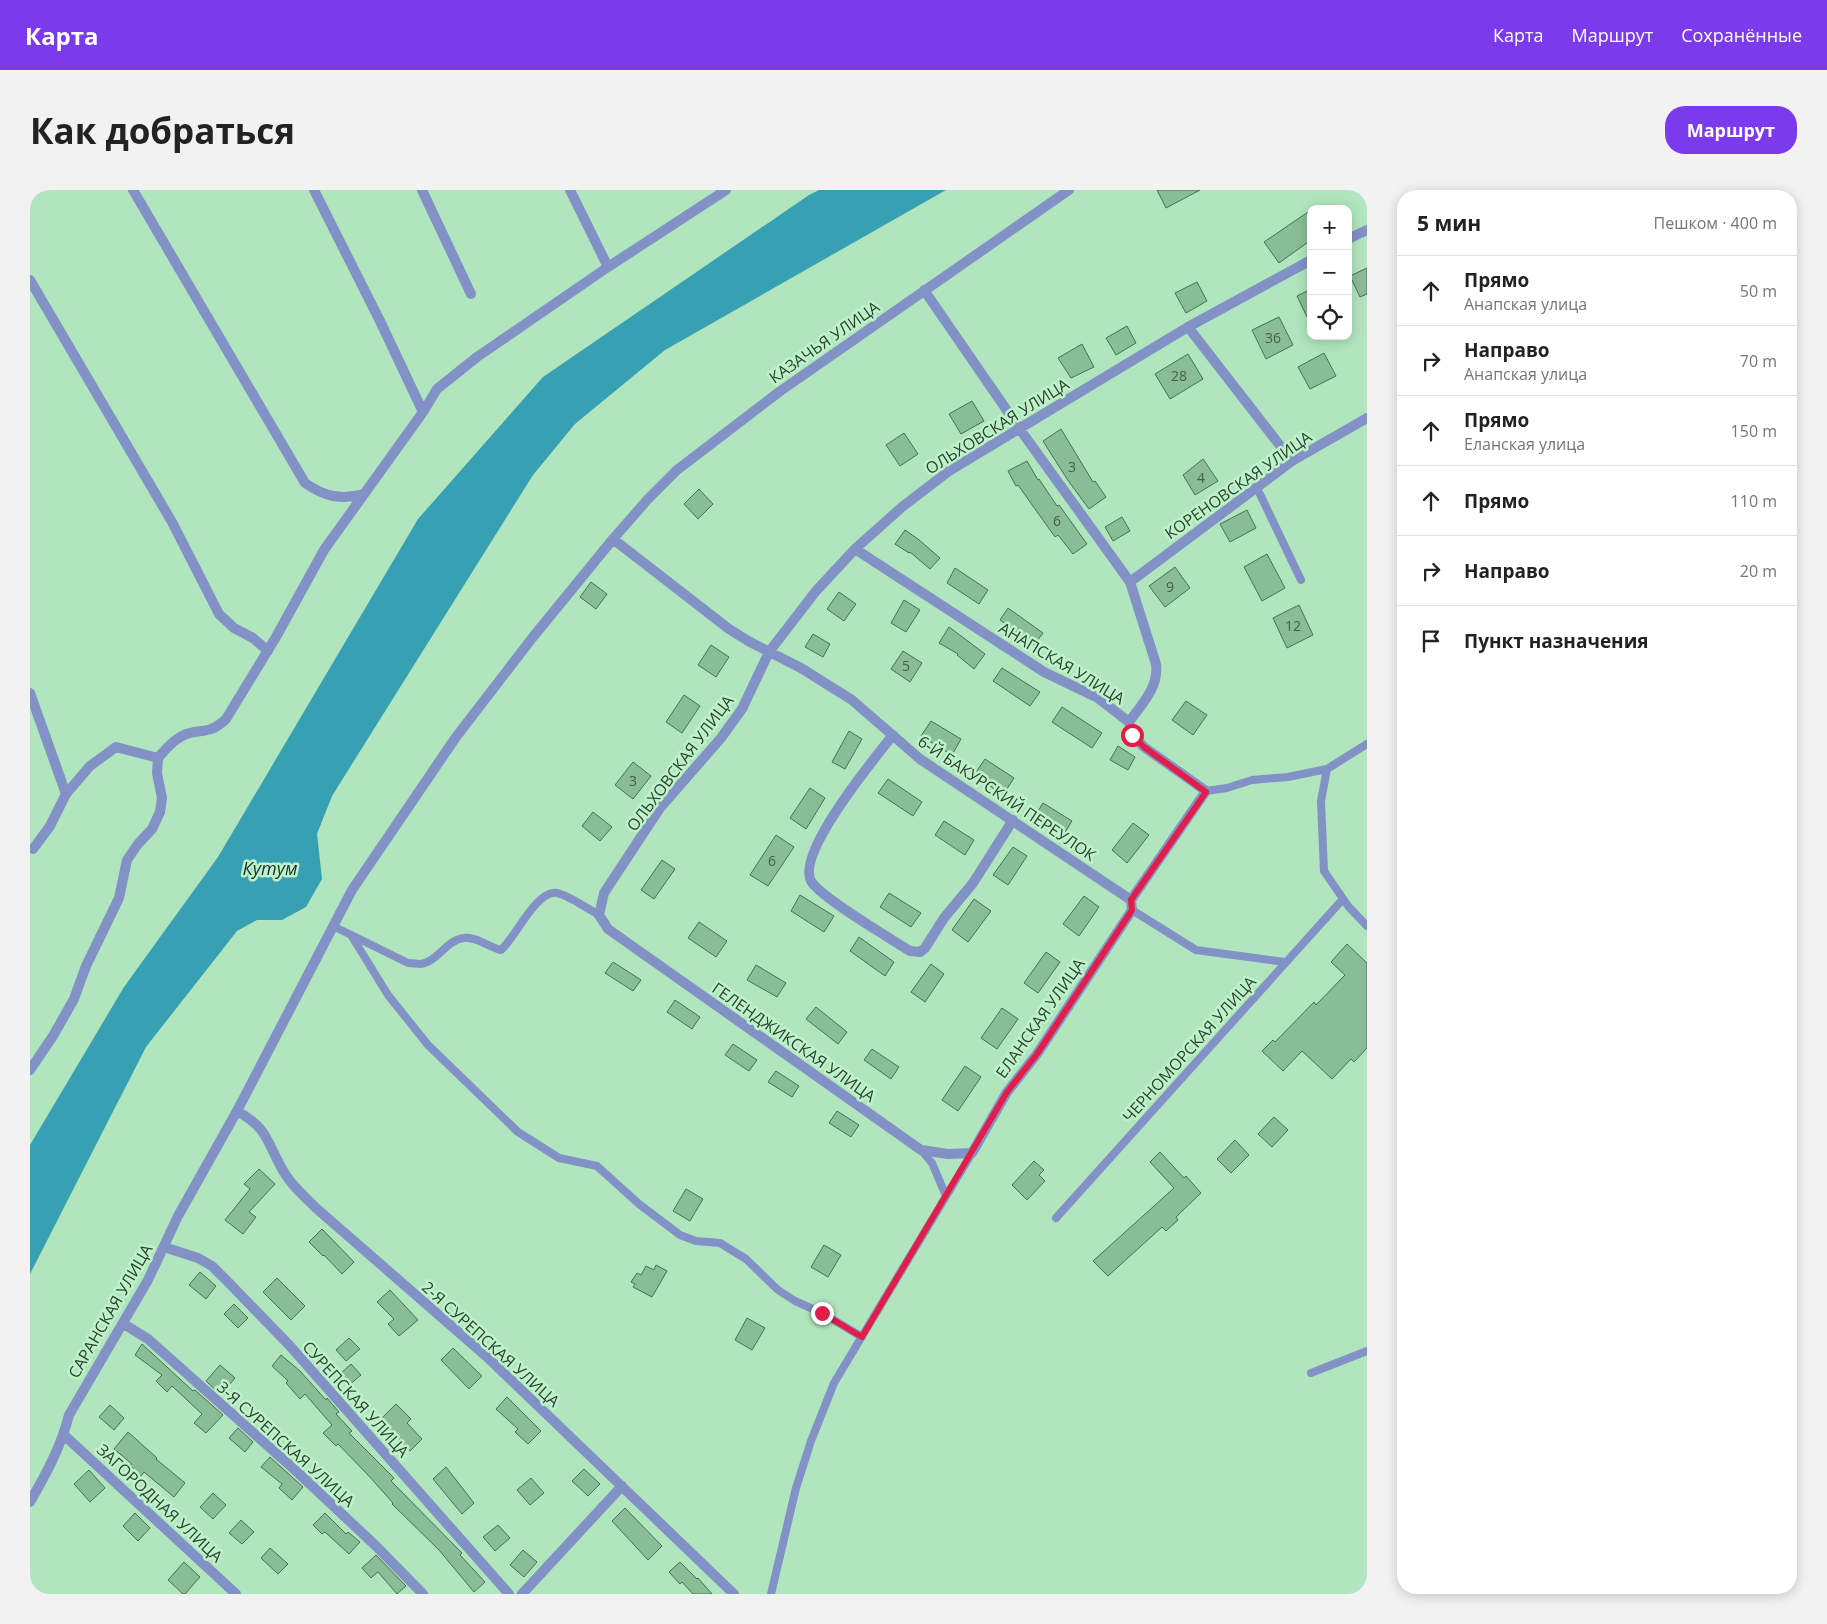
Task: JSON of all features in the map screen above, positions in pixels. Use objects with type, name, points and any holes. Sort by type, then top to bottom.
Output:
[{"type":"street","points":[[133,190],[305,484],[318,492],[335,496],[350,498],[364,494]]},
{"type":"street","points":[[314,190],[380,321],[423,412]]},
{"type":"street","points":[[422,190],[471,294]]},
{"type":"street","points":[[570,190],[608,267]]},
{"type":"street","name":"КАЗАЧЬЯ УЛИЦА","points":[[333,926],[352,890],[456,737],[533,637],[613,539],[648,499],[677,470],[778,392],[1069,190]]},
{"type":"street","points":[[30,1070],[74,999],[86,966],[119,898],[127,860],[152,829],[160,812],[162,798],[157,772],[158,758],[174,740],[184,735],[216,728],[226,718],[268,651],[324,550],[423,412],[437,389],[478,357],[608,267],[723,191]]},
{"type":"street","points":[[1352,237],[1367,230]]},
{"type":"street","name":"ОЛЬХОВСКАЯ УЛИЦА","points":[[599,915],[604,893],[660,808],[721,738],[742,708],[769,652],[816,591],[855,549],[902,507],[948,471],[1188,327],[1307,262]]},
{"type":"street","points":[[30,280],[172,522],[218,614],[234,628],[253,638],[268,651]]},
{"type":"street","points":[[924,290],[1019,428],[1130,582],[1156,664],[1157,675],[1153,687],[1130,722]]},
{"type":"street","points":[[1188,327],[1292,461]]},
{"type":"street","name":"КОРЕНОВСКАЯ УЛИЦА","points":[[1130,582],[1292,461],[1367,418]]},
{"type":"street","name":"6-Й БАКУРСКИЙ ПЕРЕУЛОК","points":[[613,539],[729,629],[801,668],[852,700],[920,758],[1013,820],[1131,905]]},
{"type":"street","name":"АНАПСКАЯ УЛИЦА","points":[[855,549],[1044,672],[1098,698],[1130,722],[1132,735],[1144,747],[1206,792]]},
{"type":"street","points":[[30,693],[66,794]]},
{"type":"street","points":[[892,735],[820,837],[811,858],[808,872],[811,881],[819,890],[840,905],[910,951],[920,952],[925,948],[944,918],[973,883],[1013,820]]},
{"type":"street","points":[[31,847],[50,826],[66,794],[90,766],[116,747],[158,758]]},
{"type":"street","points":[[1131,905],[1206,792]]},
{"type":"street","name":"ЕЛАНСКАЯ УЛИЦА","points":[[972,1153],[1007,1092],[1037,1054],[1131,905]]},
{"type":"street","name":"ГЕЛЕНДЖИКСКАЯ УЛИЦА","points":[[599,915],[608,929],[921,1150],[948,1154],[972,1153]]},
{"type":"street","name":"САРАНСКАЯ УЛИЦА","points":[[30,1502],[50,1468],[64,1435],[69,1415],[124,1324],[148,1280],[178,1216],[237,1111],[333,926]]},
{"type":"street","name":"2-Я СУРЕПСКАЯ УЛИЦА","points":[[237,1111],[252,1120],[264,1132],[281,1168],[316,1208],[487,1357],[734,1594]]},
{"type":"street","name":"СУРЕПСКАЯ УЛИЦА","points":[[164,1247],[198,1258],[212,1266],[231,1285],[290,1346],[503,1592]]},
{"type":"street","name":"3-Я СУРЕПСКАЯ УЛИЦА","points":[[124,1324],[148,1339],[295,1470],[376,1546],[422,1594]]},
{"type":"street","name":"ЗАГОРОДНАЯ УЛИЦА","points":[[64,1435],[236,1594]]},
{"type":"street","points":[[522,1594],[622,1486]]},
{"type":"lane","points":[[1257,488],[1301,580]]},
{"type":"lane","points":[[1206,792],[1228,788],[1252,780],[1288,777],[1328,769],[1367,744]]},
{"type":"lane","points":[[1328,769],[1321,801],[1324,871],[1348,906],[1367,926]]},
{"type":"lane","points":[[333,926],[408,962],[421,964],[432,959],[452,942],[463,938],[473,938],[490,947],[501,950],[509,942],[536,903],[548,894],[558,893],[599,915]]},
{"type":"lane","name":"ЧЕРНОМОРСКАЯ УЛИЦА","points":[[1056,1218],[1343,899]]},
{"type":"lane","points":[[1131,905],[1196,950],[1285,962]]},
{"type":"lane","points":[[351,935],[388,995],[428,1044],[518,1132],[559,1158],[597,1166],[639,1204],[680,1235],[696,1241],[720,1243],[746,1259],[778,1290],[862,1337]]},
{"type":"lane","points":[[921,1150],[932,1164],[946,1196]]},
{"type":"lane","points":[[771,1594],[796,1488],[811,1441],[834,1383],[972,1153]]},
{"type":"lane","points":[[1311,1373],[1367,1351]]},
{"type":"water","name":"Кутум","points":[[819,190],[946,190],[665,350],[575,424],[533,475],[332,796],[317,834],[322,879],[306,907],[282,920],[257,920],[237,931],[146,1047],[30,1274],[30,1145],[124,987],[218,857],[418,519],[543,377]]},
{"type":"building","points":[[1157,190],[1200,190],[1166,208]]},
{"type":"building","points":[[1307,213],[1307,243],[1279,263],[1264,242]]},
{"type":"building","points":[[1367,268],[1367,294],[1360,297],[1352,280],[1352,275]]},
{"type":"building","points":[[1197,282],[1207,301],[1186,313],[1175,293]]},
{"type":"building","points":[[1307,291],[1307,317],[1297,296]]},
{"type":"building","points":[[1279,317],[1293,345],[1266,359],[1252,330]]},
{"type":"building","points":[[1127,326],[1136,343],[1116,355],[1106,338]]},
{"type":"building","points":[[1082,344],[1094,367],[1071,378],[1058,358]]},
{"type":"building","points":[[1324,353],[1336,376],[1310,389],[1298,367]]},
{"type":"building","points":[[1188,354],[1203,379],[1170,399],[1155,374]]},
{"type":"building","points":[[972,401],[984,421],[961,434],[949,414]]},
{"type":"building","points":[[1061,429],[1093,482],[1095,481],[1106,497],[1089,509],[1043,441]]},
{"type":"building","points":[[904,433],[918,454],[900,466],[886,445]]},
{"type":"building","points":[[1203,459],[1218,481],[1195,495],[1183,475]]},
{"type":"building","points":[[1027,461],[1038,480],[1087,544],[1073,554],[1058,535],[1055,537],[1018,485],[1016,486],[1008,471]]},
{"type":"building","points":[[699,489],[713,504],[698,519],[684,504]]},
{"type":"building","points":[[1247,510],[1256,528],[1230,542],[1220,524]]},
{"type":"building","points":[[1122,517],[1130,531],[1113,541],[1105,527]]},
{"type":"building","points":[[905,530],[940,558],[930,569],[910,552],[895,544]]},
{"type":"building","points":[[1267,554],[1285,588],[1262,601],[1244,567]]},
{"type":"building","points":[[1175,567],[1190,588],[1165,607],[1149,586]]},
{"type":"building","points":[[955,568],[988,590],[979,604],[947,583]]},
{"type":"building","points":[[591,582],[607,594],[596,609],[580,597]]},
{"type":"building","points":[[839,592],[856,604],[844,621],[827,609]]},
{"type":"building","points":[[904,600],[920,610],[906,632],[891,623]]},
{"type":"building","points":[[1299,605],[1313,635],[1287,648],[1273,618]]},
{"type":"building","points":[[1008,608],[1043,633],[1034,645],[1000,620]]},
{"type":"building","points":[[949,627],[985,654],[974,669],[958,654],[939,643]]},
{"type":"building","points":[[813,634],[830,644],[823,657],[805,647]]},
{"type":"building","points":[[711,645],[729,657],[716,677],[698,665]]},
{"type":"building","points":[[903,651],[922,663],[910,682],[891,669]]},
{"type":"building","points":[[1002,668],[1040,692],[1030,706],[993,681]]},
{"type":"building","points":[[684,695],[700,706],[682,733],[666,722]]},
{"type":"building","points":[[1186,701],[1207,715],[1193,735],[1172,720]]},
{"type":"building","points":[[1062,707],[1102,733],[1092,748],[1052,722]]},
{"type":"building","points":[[931,721],[961,739],[952,755],[921,736]]},
{"type":"building","points":[[849,731],[862,739],[845,769],[832,762]]},
{"type":"building","points":[[1118,746],[1135,757],[1128,770],[1110,760]]},
{"type":"building","points":[[985,759],[1014,778],[1003,795],[974,775]]},
{"type":"building","points":[[633,762],[651,776],[633,799],[615,785]]},
{"type":"building","points":[[888,779],[922,802],[913,816],[878,793]]},
{"type":"building","points":[[810,788],[825,798],[806,829],[790,818]]},
{"type":"building","points":[[1043,803],[1072,821],[1064,834],[1035,816]]},
{"type":"building","points":[[593,812],[612,827],[600,841],[582,826]]},
{"type":"building","points":[[944,821],[974,840],[965,855],[935,835]]},
{"type":"building","points":[[1133,823],[1149,835],[1127,863],[1112,850]]},
{"type":"building","points":[[776,835],[794,847],[768,886],[750,875]]},
{"type":"building","points":[[1013,847],[1027,856],[1008,885],[993,875]]},
{"type":"building","points":[[662,860],[675,869],[654,899],[641,890]]},
{"type":"building","points":[[889,893],[921,913],[911,927],[880,907]]},
{"type":"building","points":[[800,895],[834,916],[824,932],[791,911]]},
{"type":"building","points":[[1084,896],[1099,907],[1079,936],[1063,924]]},
{"type":"building","points":[[974,899],[991,911],[968,942],[952,930]]},
{"type":"building","points":[[699,922],[727,941],[716,957],[688,938]]},
{"type":"building","points":[[859,937],[894,962],[885,976],[850,951]]},
{"type":"building","points":[[1347,944],[1367,963],[1367,1048],[1354,1062],[1351,1059],[1332,1079],[1302,1051],[1283,1071],[1262,1051],[1273,1040],[1275,1042],[1314,1002],[1316,1005],[1345,975],[1331,962]]},
{"type":"building","points":[[1046,952],[1060,962],[1038,993],[1024,983]]},
{"type":"building","points":[[613,962],[641,980],[633,991],[605,973]]},
{"type":"building","points":[[931,964],[944,974],[925,1002],[911,992]]},
{"type":"building","points":[[756,965],[786,983],[777,997],[747,980]]},
{"type":"building","points":[[675,1000],[700,1017],[692,1029],[667,1012]]},
{"type":"building","points":[[816,1007],[847,1032],[838,1044],[806,1019]]},
{"type":"building","points":[[1002,1008],[1018,1019],[997,1049],[981,1038]]},
{"type":"building","points":[[733,1044],[757,1060],[749,1071],[725,1055]]},
{"type":"building","points":[[872,1049],[899,1067],[891,1079],[864,1060]]},
{"type":"building","points":[[965,1066],[981,1077],[958,1111],[942,1100]]},
{"type":"building","points":[[776,1071],[799,1086],[792,1097],[768,1082]]},
{"type":"building","points":[[837,1111],[859,1125],[851,1137],[829,1123]]},
{"type":"building","points":[[1274,1117],[1288,1130],[1272,1147],[1258,1134]]},
{"type":"building","points":[[1235,1140],[1249,1155],[1231,1173],[1217,1159]]},
{"type":"building","points":[[1160,1152],[1201,1193],[1176,1217],[1178,1220],[1166,1231],[1162,1227],[1108,1276],[1093,1261],[1174,1188],[1150,1162]]},
{"type":"building","points":[[1034,1161],[1044,1170],[1039,1175],[1045,1181],[1027,1200],[1012,1185]]},
{"type":"building","points":[[259,1169],[275,1184],[249,1212],[256,1217],[243,1234],[225,1220],[250,1189],[244,1184]]},
{"type":"building","points":[[686,1189],[703,1199],[690,1221],[673,1211]]},
{"type":"building","points":[[322,1229],[354,1262],[342,1274],[309,1242]]},
{"type":"building","points":[[824,1245],[841,1255],[828,1277],[811,1267]]},
{"type":"building","points":[[656,1265],[667,1271],[652,1297],[633,1287],[635,1284],[631,1282],[637,1273],[641,1275],[646,1266],[654,1270]]},
{"type":"building","points":[[200,1272],[216,1286],[206,1299],[189,1285]]},
{"type":"building","points":[[277,1278],[305,1306],[291,1320],[263,1292]]},
{"type":"building","points":[[390,1290],[418,1320],[399,1336],[388,1324],[394,1319],[377,1302]]},
{"type":"building","points":[[234,1304],[248,1318],[238,1328],[224,1314]]},
{"type":"building","points":[[747,1318],[765,1328],[752,1350],[735,1340]]},
{"type":"building","points":[[349,1338],[360,1349],[346,1361],[336,1350]]},
{"type":"building","points":[[142,1344],[193,1391],[195,1390],[223,1415],[206,1433],[194,1423],[202,1414],[172,1386],[167,1392],[156,1381],[162,1375],[135,1355]]},
{"type":"building","points":[[453,1348],[482,1376],[469,1389],[441,1360]]},
{"type":"building","points":[[281,1355],[300,1371],[326,1400],[327,1398],[339,1412],[336,1414],[352,1431],[349,1433],[394,1478],[391,1481],[462,1553],[460,1555],[485,1582],[474,1592],[439,1550],[392,1504],[368,1475],[338,1444],[336,1446],[323,1433],[332,1425],[305,1394],[300,1399],[286,1383],[288,1381],[272,1366]]},
{"type":"building","points":[[351,1364],[361,1375],[348,1386],[339,1375]]},
{"type":"building","points":[[220,1365],[235,1378],[221,1395],[206,1381]]},
{"type":"building","points":[[507,1397],[541,1431],[528,1444],[515,1432],[518,1429],[496,1409]]},
{"type":"building","points":[[396,1404],[411,1419],[407,1423],[422,1439],[410,1451],[381,1419]]},
{"type":"building","points":[[110,1405],[124,1418],[114,1430],[99,1417]]},
{"type":"building","points":[[238,1428],[253,1442],[245,1452],[229,1438]]},
{"type":"building","points":[[128,1432],[185,1483],[174,1497],[144,1472],[141,1476],[130,1465],[132,1464],[114,1449]]},
{"type":"building","points":[[270,1457],[303,1487],[292,1500],[279,1488],[282,1484],[261,1467]]},
{"type":"building","points":[[446,1467],[474,1503],[462,1514],[433,1479]]},
{"type":"building","points":[[584,1469],[600,1484],[588,1496],[572,1481]]},
{"type":"building","points":[[89,1470],[105,1488],[90,1502],[74,1484]]},
{"type":"building","points":[[531,1478],[544,1493],[530,1505],[517,1490]]},
{"type":"building","points":[[213,1493],[226,1505],[213,1519],[200,1507]]},
{"type":"building","points":[[625,1508],[662,1546],[648,1560],[612,1521]]},
{"type":"building","points":[[135,1513],[150,1528],[138,1541],[123,1526]]},
{"type":"building","points":[[325,1513],[346,1534],[348,1532],[360,1542],[349,1554],[325,1532],[322,1534],[313,1525]]},
{"type":"building","points":[[241,1520],[254,1532],[242,1544],[229,1533]]},
{"type":"building","points":[[498,1525],[510,1538],[495,1551],[483,1537]]},
{"type":"building","points":[[270,1548],[288,1564],[278,1574],[261,1558]]},
{"type":"building","points":[[523,1550],[537,1562],[524,1577],[510,1565]]},
{"type":"building","points":[[376,1555],[406,1586],[397,1594],[378,1572],[371,1578],[362,1568]]},
{"type":"building","points":[[184,1562],[200,1577],[183,1594],[168,1580]]},
{"type":"building","points":[[680,1562],[712,1594],[693,1594],[682,1582],[680,1584],[669,1572]]},
{"type":"route","points":[[822,1313],[862,1337],[1007,1092],[1037,1054],[1132,910],[1131,900],[1206,792],[1144,747],[1132,735]]}]
